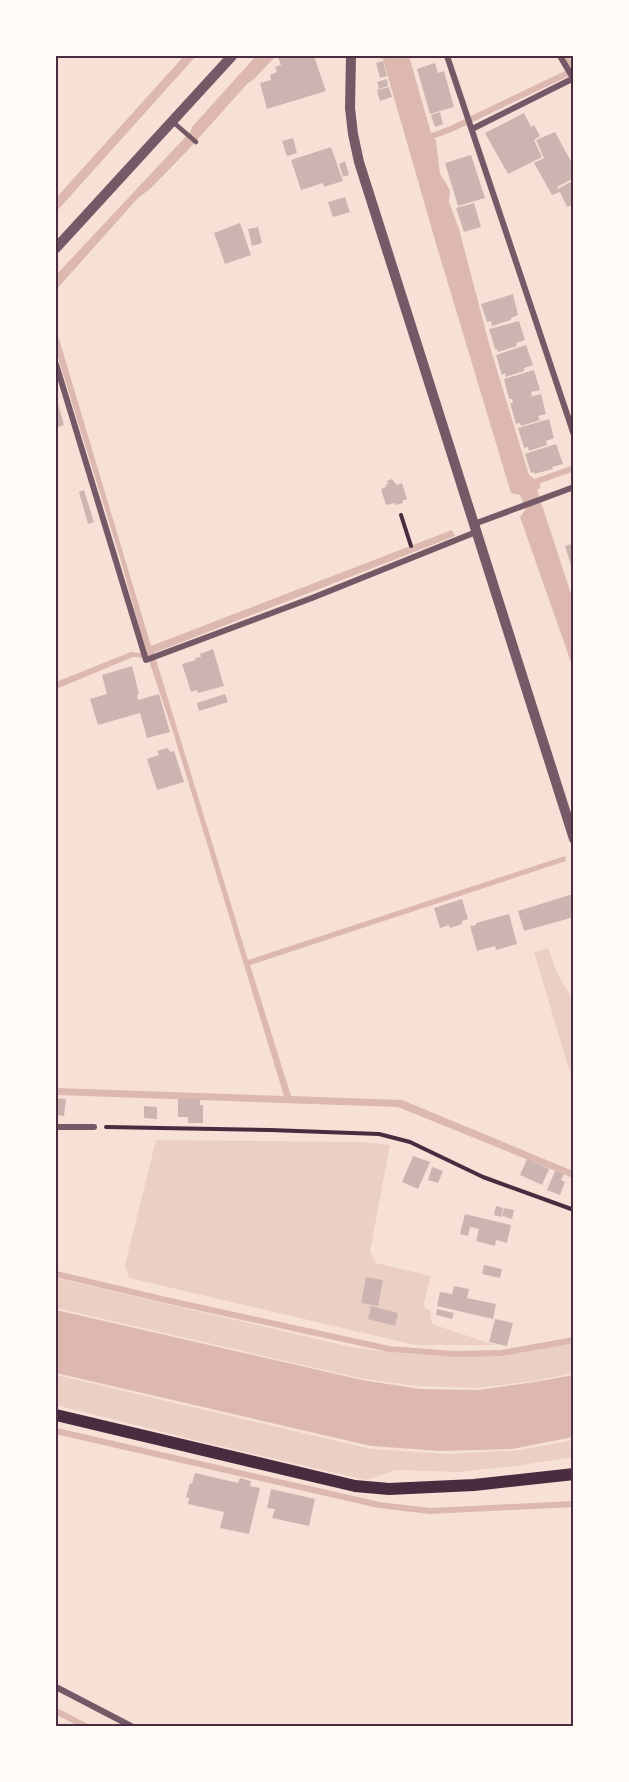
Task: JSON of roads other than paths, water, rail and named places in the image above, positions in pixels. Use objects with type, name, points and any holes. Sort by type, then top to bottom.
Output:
[{"type":"main road","points":[[56,1415],[355,1486],[389,1489],[474,1485],[573,1474]]},
{"type":"street","points":[[56,248],[232,56]]},
{"type":"street","points":[[351,56],[350,108],[359,162],[573,839]]},
{"type":"street","points":[[447,56],[573,435]]},
{"type":"street","points":[[471,128],[573,77],[560,56]]},
{"type":"street","points":[[56,364],[142,648],[150,657],[312,598],[534,500],[573,487]]},
{"type":"street","points":[[56,1127],[94,1127]]},
{"type":"street","points":[[56,1687],[131,1726]]},
{"type":"lane","points":[[172,122],[196,142]]},
{"type":"waterway","points":[[565,56],[574,72]]},
{"type":"waterway","points":[[427,138],[451,129],[574,70]]},
{"type":"waterway","points":[[532,483],[574,468]]},
{"type":"waterway","points":[[56,1274],[389,1349],[454,1354],[502,1353],[574,1340]]},
{"type":"waterway","points":[[56,1431],[379,1505],[430,1511],[574,1504]]},
{"type":"waterway","points":[[56,1711],[85,1726]]}]
